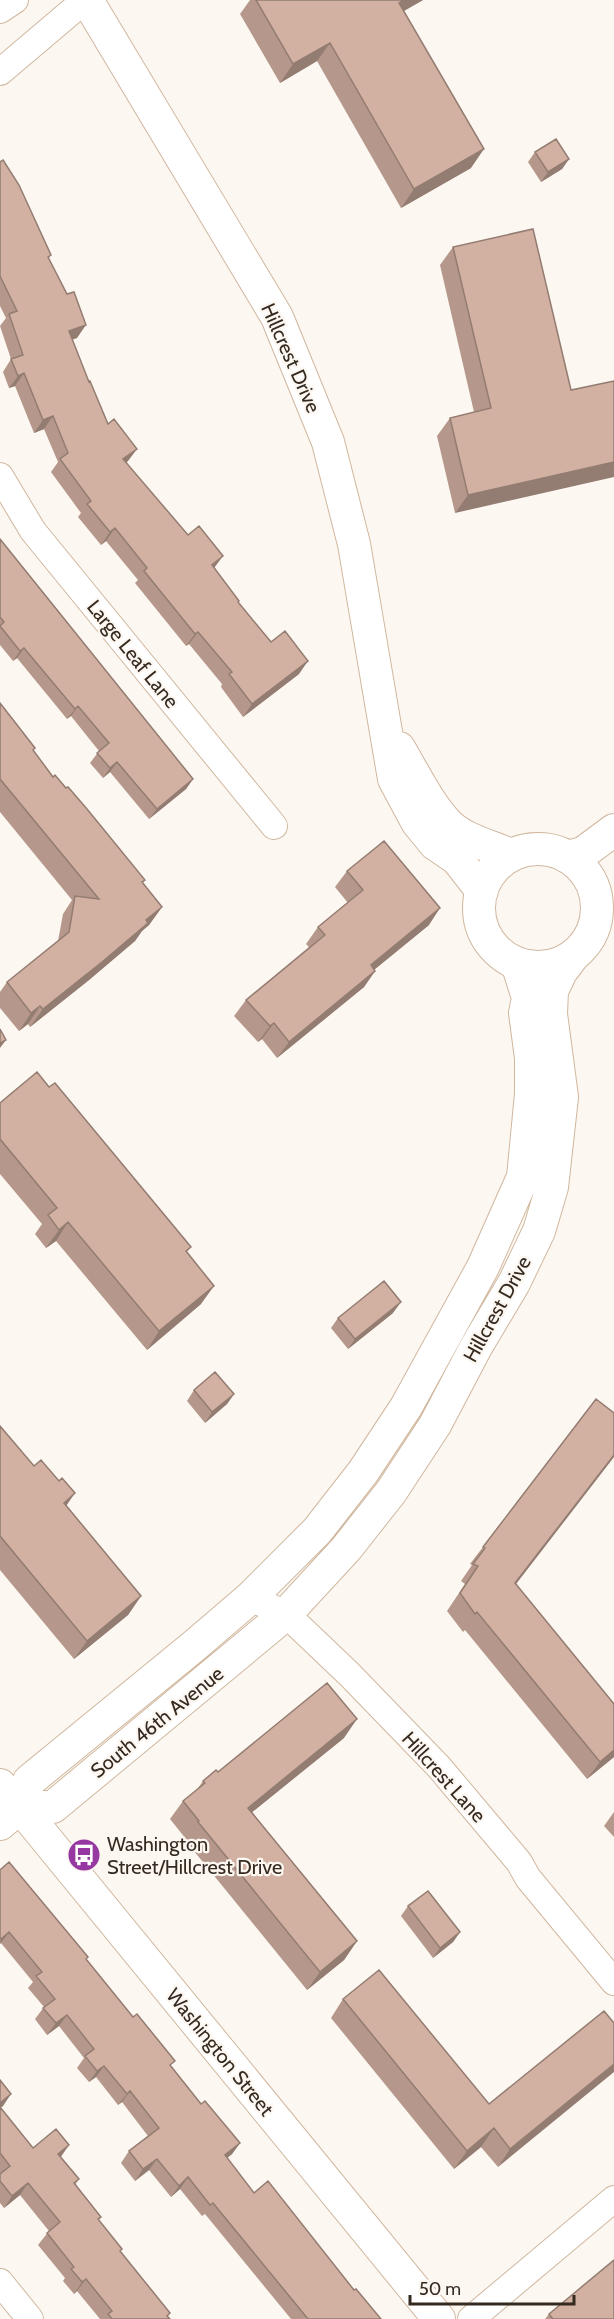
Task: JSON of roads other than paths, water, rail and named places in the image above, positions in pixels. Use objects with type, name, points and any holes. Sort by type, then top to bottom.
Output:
[{"type":"street","points":[[0,10],[15,0]]},
{"type":"street","points":[[0,72],[86,0]]},
{"type":"street","name":"Hillcrest Drive","points":[[86,0],[277,317],[328,442],[354,544],[394,779],[417,822],[435,844],[457,859],[482,891]]},
{"type":"street","name":"Large Leaf Lane","points":[[0,476],[33,531],[274,826]]},
{"type":"street","name":"Hillcrest Drive","points":[[383,722],[430,800],[449,825],[475,840],[512,855]]},
{"type":"street","points":[[573,956],[556,965],[536,967],[517,963],[500,953],[487,938],[480,920],[482,891],[496,866],[512,855],[530,850],[549,850],[567,857],[583,853],[614,830]]},
{"type":"street","name":"Hillcrest Drive","points":[[286,1614],[346,1549],[391,1492],[435,1425],[476,1347],[514,1283],[539,1231],[552,1187],[562,1097],[551,1014],[552,991],[561,972],[587,942],[605,892],[592,885],[582,869],[567,857]]},
{"type":"street","name":"Hillcrest Drive","points":[[250,1598],[317,1531],[363,1472],[406,1407],[483,1267],[507,1218],[524,1177],[531,1094],[531,1058],[525,1013],[528,998],[517,963]]},
{"type":"street","name":"Hillcrest Lane","points":[[250,1598],[286,1614],[350,1675],[439,1767],[519,1862],[528,1878],[614,1982]]},
{"type":"street","name":"South 46th Avenue","points":[[7,1805],[29,1781],[250,1598]]},
{"type":"street","name":"South 46th Avenue","points":[[7,1805],[53,1807],[286,1614]]},
{"type":"street","name":"Washington Street","points":[[7,1805],[440,2319]]},
{"type":"street","points":[[471,2319],[614,2199]]},
{"type":"street","points":[[0,2282],[30,2319]]},
{"type":"place","name":"Washington Street/Hillcrest Drive","points":[[84,1855]]}]
